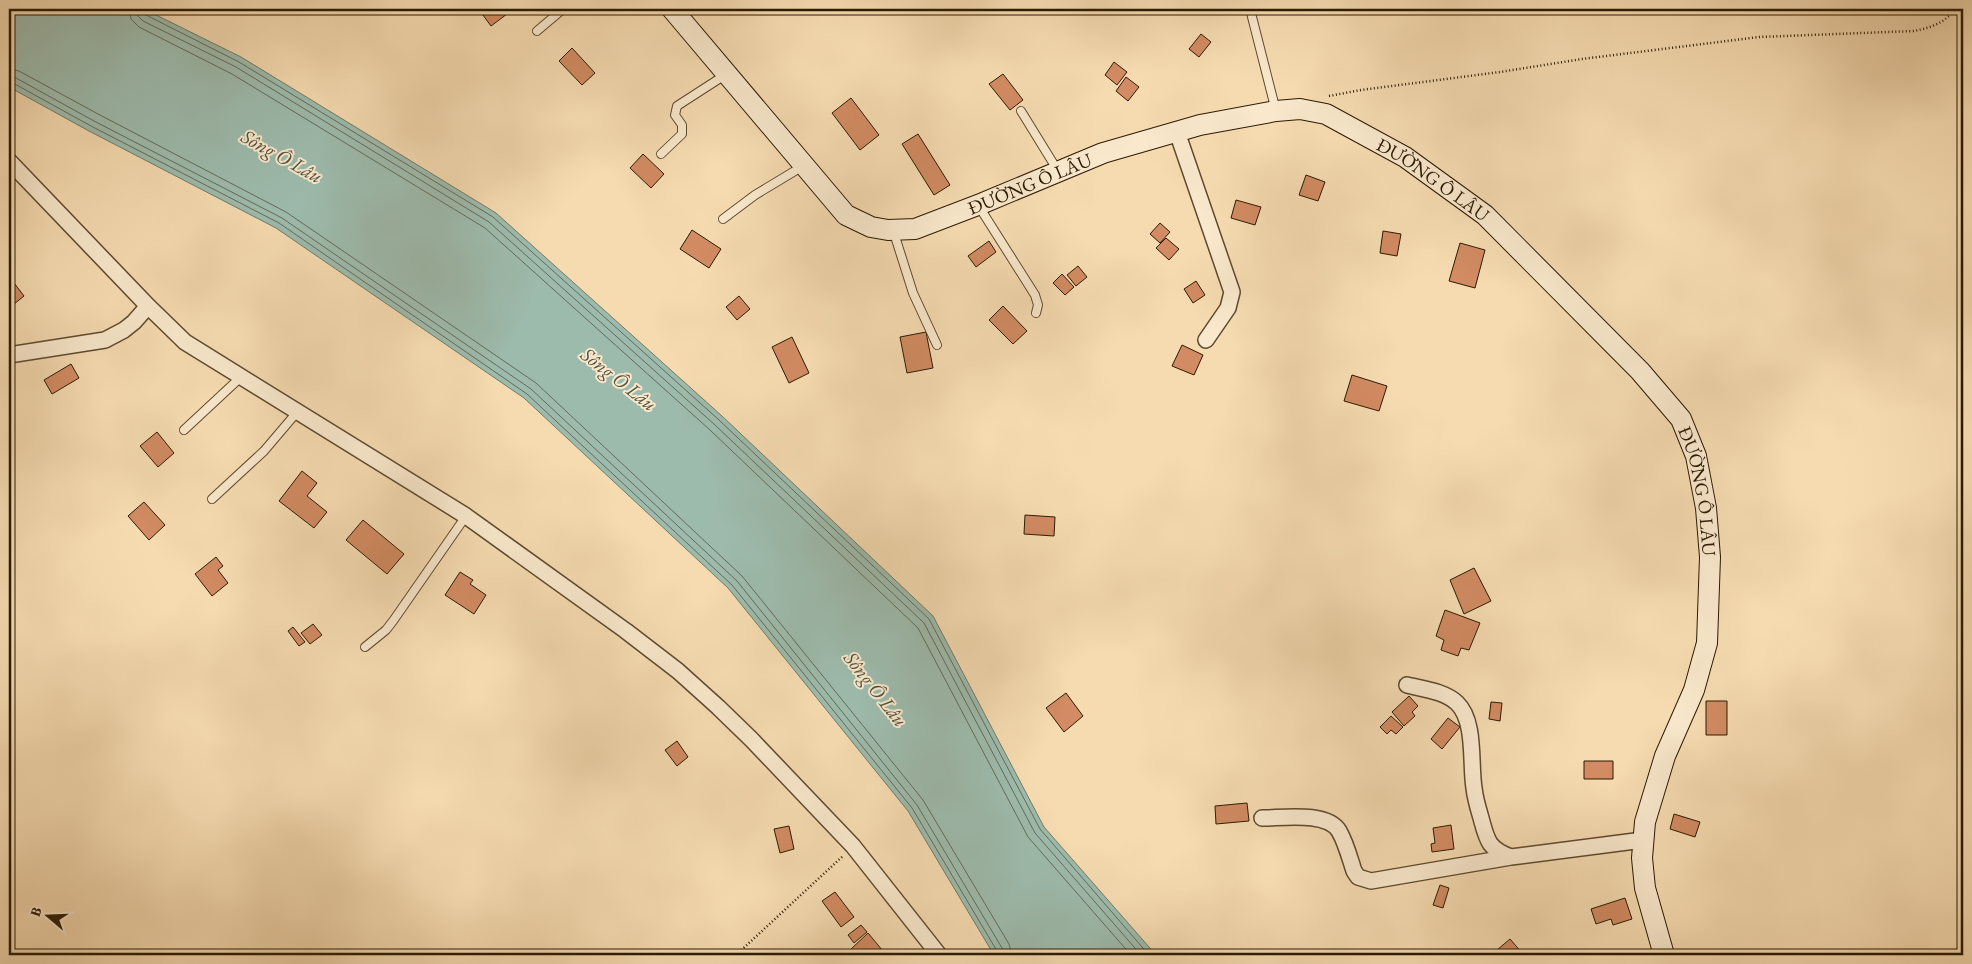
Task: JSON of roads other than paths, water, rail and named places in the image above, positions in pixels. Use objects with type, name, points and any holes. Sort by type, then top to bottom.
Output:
[{"type":"main road","name":"ĐƯỜNG Ô LÂU","points":[[672,9],[846,215],[871,227],[893,230],[915,229],[1103,153],[1200,125],[1276,111],[1305,110],[1326,114],[1405,157],[1484,215],[1640,371],[1681,419],[1696,456],[1706,508],[1710,557],[1707,643],[1694,690],[1665,756],[1645,822],[1643,840],[1642,858],[1645,888],[1664,955]]},
{"type":"street","points":[[1177,132],[1232,292],[1228,308],[1206,340]]},
{"type":"street","points":[[9,160],[148,306],[186,342],[466,516],[626,631],[678,671],[751,739],[853,846],[939,955]]},
{"type":"street","points":[[9,355],[105,340],[124,330],[148,306]]},
{"type":"street","points":[[1407,685],[1435,692],[1449,698],[1462,710],[1469,729],[1475,796],[1487,839],[1495,850],[1511,858]]},
{"type":"street","points":[[1262,818],[1318,818],[1331,822],[1340,832],[1358,877],[1371,881],[1511,858],[1643,840]]},
{"type":"lane","points":[[537,30],[563,9]]},
{"type":"lane","points":[[1250,9],[1276,111]]},
{"type":"lane","points":[[662,154],[682,134],[682,125],[675,115],[676,106],[726,74]]},
{"type":"lane","points":[[1021,111],[1058,172]]},
{"type":"lane","points":[[723,219],[755,195],[803,166]]},
{"type":"lane","points":[[978,205],[1035,295],[1038,305],[1036,313]]},
{"type":"lane","points":[[893,230],[913,293],[937,345]]},
{"type":"lane","points":[[184,430],[242,376]]},
{"type":"lane","points":[[212,499],[264,451],[298,412]]},
{"type":"lane","points":[[365,647],[386,630],[393,621],[466,516]]},
{"type":"water","name":"Sông Ô Lâu","points":[[9,9],[144,9],[241,57],[496,213],[722,416],[933,616],[1044,827],[1156,955],[994,955],[908,811],[728,588],[524,398],[276,228],[89,131],[9,87]]}]
